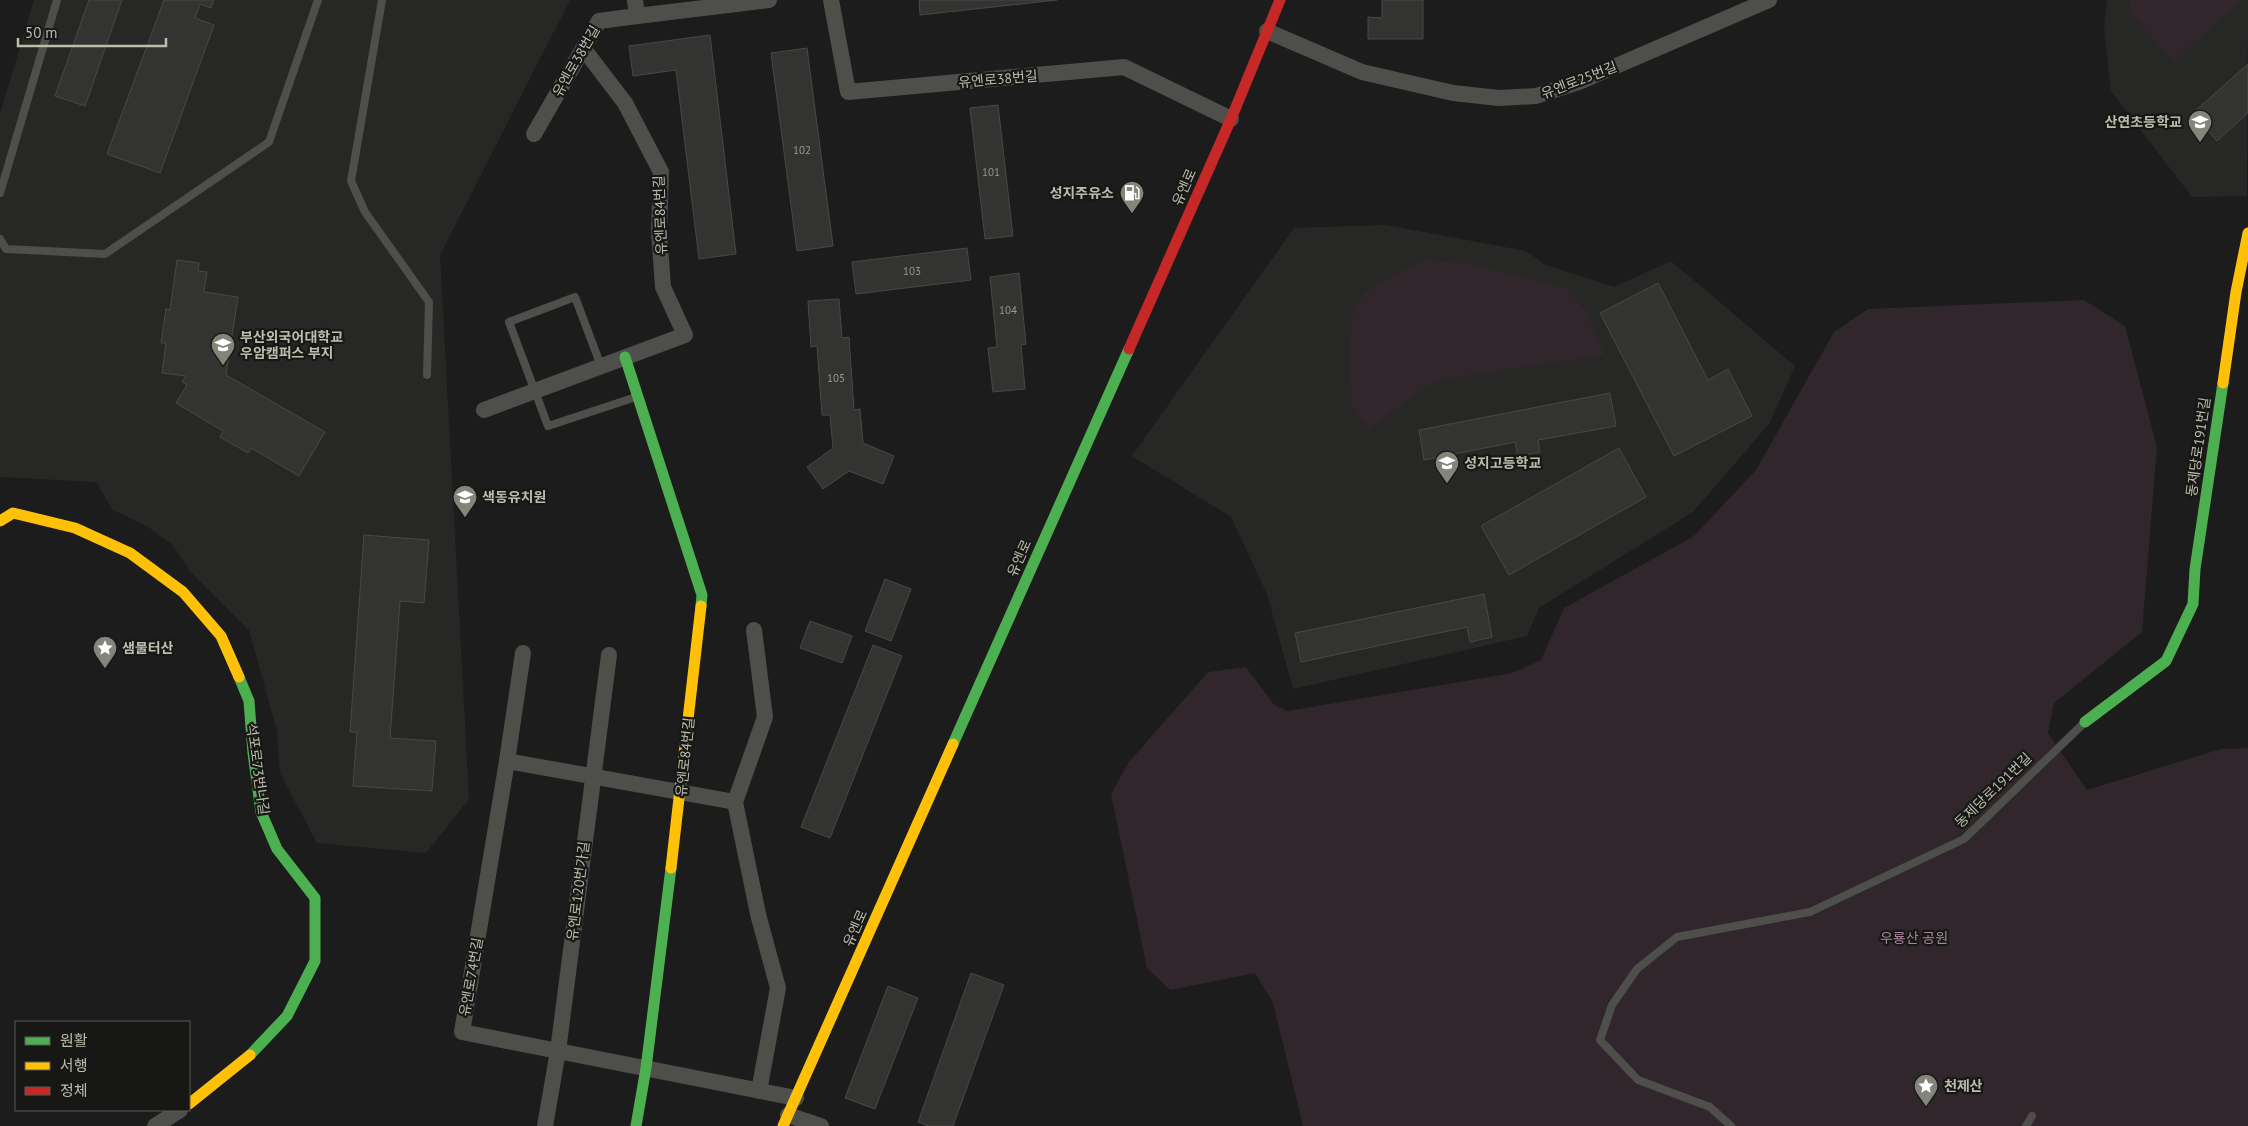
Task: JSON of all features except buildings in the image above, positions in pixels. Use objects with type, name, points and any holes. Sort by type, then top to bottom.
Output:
[{"type":"street","name":"유엔로38번길","points":[[534,134],[599,21],[636,8],[769,0]]},
{"type":"street","name":"유엔로38번길","points":[[831,0],[848,92],[1124,67],[1231,118]]},
{"type":"street","name":"유엔로","points":[[786,1120],[1231,118],[1280,0]]},
{"type":"street","name":"유엔로25번길","points":[[1267,31],[1362,72],[1453,93],[1499,98],[1536,96],[1579,82],[1769,0]]},
{"type":"street","name":"유엔로84번길","points":[[484,410],[684,335],[663,287],[659,231],[661,172],[625,103],[583,48]]},
{"type":"street","name":"동제당로191번길","points":[[2084,722],[2166,662],[2193,604],[2195,569],[2236,292],[2248,234]]},
{"type":"street","name":"유엔로84번길","points":[[625,357],[702,595],[682,793],[646,1068],[636,1126]]},
{"type":"street","name":"석포로73번나길","points":[[0,521],[12,513],[75,528],[130,553],[183,592],[221,636],[249,701],[253,753],[261,812],[277,849],[315,898],[315,962],[287,1016],[243,1062],[190,1103]]},
{"type":"street","points":[[754,630],[765,717],[735,802],[758,914],[778,988],[760,1090]]},
{"type":"street","name":"유엔로74번길","points":[[523,652],[462,1032],[796,1098]]},
{"type":"street","name":"유엔로120번가길","points":[[545,1126],[558,1051],[609,655]]},
{"type":"street","points":[[507,761],[735,802]]},
{"type":"street","points":[[156,1126],[178,1111]]},
{"type":"street","points":[[786,1120],[821,1126]]},
{"type":"lane","points":[[0,193],[57,0]]},
{"type":"lane","points":[[0,239],[6,249],[105,254],[269,142],[318,0]]},
{"type":"lane","points":[[382,0],[351,181],[365,212],[429,302],[428,375]]},
{"type":"lane","points":[[601,366],[575,297],[510,322],[548,426],[637,396]]},
{"type":"lane","name":"동제당로191번길","points":[[1731,1126],[1710,1107],[1638,1080],[1600,1040],[1612,1005],[1638,969],[1677,937],[1810,912],[1964,839],[2084,722]]},
{"type":"lane","points":[[2026,1126],[2032,1116]]},
{"type":"shaded area","name":"부산외국어대학교 우암캠퍼스 부지","points":[[34,0],[570,0],[440,255],[469,799],[426,853],[317,843],[280,773],[277,731],[249,630],[189,570],[173,545],[148,527],[113,510],[96,482],[0,477],[0,114]]},
{"type":"shaded area","name":"산연초등학교","points":[[2107,0],[2248,0],[2247,196],[2192,197],[2111,91],[2104,27]]},
{"type":"shaded area","name":"성지고등학교","points":[[1386,225],[1526,251],[1546,265],[1614,287],[1671,261],[1795,366],[1769,424],[1693,512],[1539,608],[1527,636],[1293,689],[1267,594],[1231,517],[1132,456],[1294,228]]},
{"type":"green space","points":[[2130,0],[2241,0],[2174,61],[2129,11]]},
{"type":"green space","points":[[1422,260],[1472,264],[1565,288],[1585,310],[1606,355],[1436,380],[1368,429],[1352,404],[1349,354],[1352,317],[1364,293]]},
{"type":"green space","name":"우룡산 공원","points":[[2084,300],[2125,326],[2157,447],[2142,632],[2054,703],[2048,733],[2087,790],[2221,749],[2248,748],[2248,1126],[1303,1126],[1273,1003],[1255,973],[1170,990],[1147,968],[1111,794],[1129,762],[1208,672],[1246,667],[1274,705],[1288,711],[1512,673],[1541,660],[1564,608],[1694,536],[1756,470],[1834,332],[1868,309]]},
{"type":"traffic: fast","points":[[953,744],[1129,349]]},
{"type":"traffic: fast","points":[[625,357],[702,595],[701,606]]},
{"type":"traffic: fast","points":[[2085,722],[2166,661],[2193,604],[2195,569],[2223,383]]},
{"type":"traffic: fast","points":[[239,677],[249,701],[253,753],[261,812],[277,849],[315,898],[315,961],[287,1016],[250,1055]]},
{"type":"traffic: fast","points":[[636,1126],[646,1068],[671,868]]},
{"type":"traffic: slow","points":[[2223,383],[2236,292],[2248,233]]},
{"type":"traffic: slow","points":[[0,521],[13,513],[75,528],[130,553],[183,592],[221,636],[239,677]]},
{"type":"traffic: slow","points":[[671,868],[701,606]]},
{"type":"traffic: slow","points":[[783,1126],[953,744]]},
{"type":"traffic: slow","points":[[190,1103],[250,1055]]},
{"type":"traffic: jam","points":[[1129,349],[1231,119],[1280,0]]},
{"type":"place","name":"산연초등학교","points":[[2200,143]]},
{"type":"place","name":"성지주유소","points":[[1132,214]]},
{"type":"place","name":"부산외국어대학교 우암캠퍼스 부지","points":[[223,366]]},
{"type":"place","name":"성지고등학교","points":[[1447,484]]},
{"type":"place","name":"색동유치원","points":[[465,518]]},
{"type":"place","name":"샘물터산","points":[[105,669]]},
{"type":"place","name":"천제산","points":[[1926,1107]]}]
